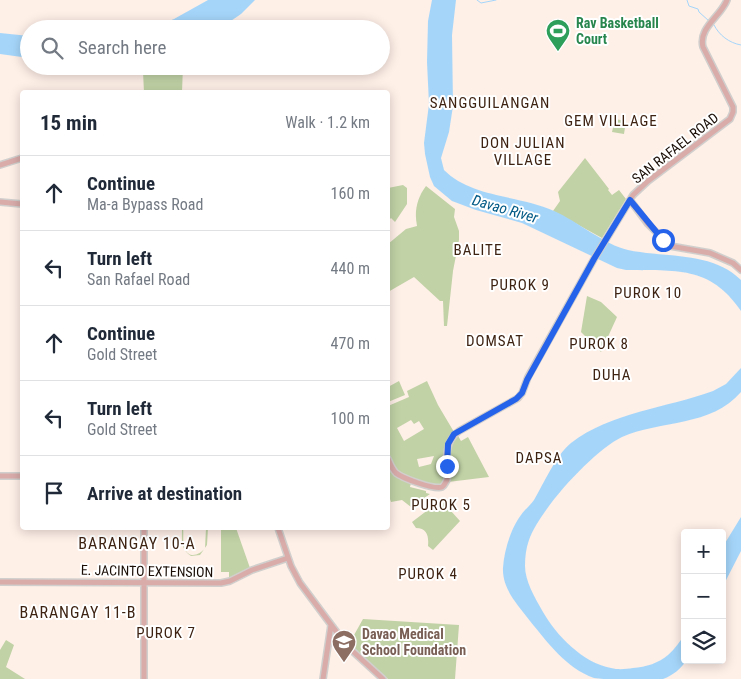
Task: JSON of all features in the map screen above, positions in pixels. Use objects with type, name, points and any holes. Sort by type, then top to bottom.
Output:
[{"type":"main road","name":"SAN RAFAEL ROAD","points":[[390,463],[393,469],[403,478],[434,487],[442,487],[446,480],[448,448],[451,438],[458,431],[520,396],[594,259],[630,200],[648,181],[732,117],[733,107],[702,40],[703,34],[727,1]]},
{"type":"main road","points":[[0,165],[20,159]]},
{"type":"main road","points":[[630,200],[648,224],[670,246],[710,253],[733,262],[741,270]]},
{"type":"main road","points":[[0,202],[20,204]]},
{"type":"main road","points":[[0,476],[20,476]]},
{"type":"main road","points":[[144,530],[144,679]]},
{"type":"main road","points":[[279,530],[298,580],[350,649],[383,679]]},
{"type":"main road","name":"E. JACINTO EXTENSION","points":[[0,582],[224,583],[252,570],[288,558]]},
{"type":"main road","points":[[323,679],[331,625]]},
{"type":"green space","points":[[143,75],[183,75],[182,90],[144,90]]},
{"type":"green space","points":[[615,119],[626,121],[624,134],[612,132]]},
{"type":"green space","points":[[585,158],[612,195],[619,190],[626,199],[602,238],[553,211],[560,201],[558,192]]},
{"type":"green space","points":[[403,185],[407,188],[407,204],[395,222],[390,219],[390,188]]},
{"type":"green space","points":[[426,186],[455,209],[454,217],[459,231],[459,240],[453,271],[447,326],[444,326],[443,301],[440,301],[414,277],[390,291],[390,242],[406,229],[417,226],[416,215],[420,195]]},
{"type":"green space","points":[[587,296],[601,302],[617,317],[601,352],[581,332]]},
{"type":"green space","points":[[399,381],[405,395],[390,401],[390,386]]},
{"type":"green space","points":[[427,381],[438,405],[454,432],[448,444],[446,472],[442,485],[439,486],[408,477],[390,462],[390,405],[409,397],[407,391]],"holes":[[[411,420],[414,424],[419,421],[424,429],[404,441],[397,428]],[[434,456],[431,464],[419,467],[417,459]]]},
{"type":"green space","points":[[457,434],[461,441],[468,437],[489,477],[448,482],[451,444]]},
{"type":"green space","points":[[390,467],[400,478],[411,483],[410,487],[426,491],[426,493],[430,494],[411,507],[402,500],[391,502]]},
{"type":"green space","points":[[441,500],[460,521],[433,550],[428,546],[428,536],[425,531],[416,528],[412,522]]},
{"type":"green space","points":[[183,530],[185,549],[189,554],[195,555],[204,549],[200,555],[191,556],[187,553],[182,544]]},
{"type":"green space","points":[[206,530],[208,530],[207,545],[205,548]]},
{"type":"green space","points":[[221,530],[237,530],[250,568],[229,579],[229,572],[221,572]]},
{"type":"green space","points":[[363,619],[459,625],[455,679],[388,679],[349,644]]},
{"type":"green space","points":[[6,640],[14,645],[6,667],[25,679],[0,679],[0,650]]},
{"type":"water","points":[[208,0],[255,0],[232,20],[172,20]]},
{"type":"water","name":"Davao River","points":[[432,0],[456,0],[452,35],[453,106],[449,132],[441,158],[444,170],[468,186],[554,211],[619,247],[628,250],[688,257],[716,264],[741,280],[741,311],[717,285],[704,278],[676,271],[626,270],[617,268],[522,223],[452,201],[434,186],[430,177],[424,143],[429,104],[428,21]]},
{"type":"water","points":[[0,33],[20,35],[20,57],[0,54]]},
{"type":"water","points":[[741,368],[741,392],[729,403],[700,417],[637,432],[622,437],[610,444],[569,482],[535,527],[525,556],[525,572],[537,601],[549,621],[571,647],[601,665],[614,669],[625,669],[643,667],[664,658],[681,639],[681,664],[684,664],[670,676],[663,679],[601,679],[584,674],[566,661],[551,646],[508,590],[503,576],[503,568],[506,547],[514,526],[534,500],[555,462],[571,443],[604,424],[621,417],[695,397],[726,384]]},
{"type":"water","points":[[741,517],[741,551],[726,580],[726,574],[726,541]]},
{"type":"waterway","points":[[477,0],[481,3],[496,0]]},
{"type":"waterway","points":[[687,0],[689,6],[698,9],[709,21]]},
{"type":"waterway","points":[[714,25],[725,38],[741,45]]},
{"type":"place","name":"Rav Basketball Court","points":[[558,52]]},
{"type":"place","name":"Davao Medical School Foundation","points":[[344,663]]},
{"type":"district","name":"SANGGUILANGAN","points":[[490,103]]},
{"type":"district","name":"GEM VILLAGE","points":[[611,121]]},
{"type":"district","name":"DON JULIAN VILLAGE","points":[[523,152]]},
{"type":"district","name":"BALITE","points":[[478,250]]},
{"type":"district","name":"PUROK 9","points":[[520,285]]},
{"type":"district","name":"PUROK 10","points":[[648,293]]},
{"type":"district","name":"DOMSAT","points":[[495,341]]},
{"type":"district","name":"PUROK 8","points":[[599,344]]},
{"type":"district","name":"DUHA","points":[[612,375]]},
{"type":"district","name":"DAPSA","points":[[539,458]]},
{"type":"district","name":"PUROK 5","points":[[441,505]]},
{"type":"district","name":"BARANGAY 10-A","points":[[137,543]]},
{"type":"district","name":"PUROK 4","points":[[428,574]]},
{"type":"district","name":"BARANGAY 11-B","points":[[78,612]]},
{"type":"district","name":"PUROK 7","points":[[166,633]]},
{"type":"route","points":[[447,466],[448,444],[454,434],[521,395],[527,380],[594,259],[630,200],[663,240]]}]
